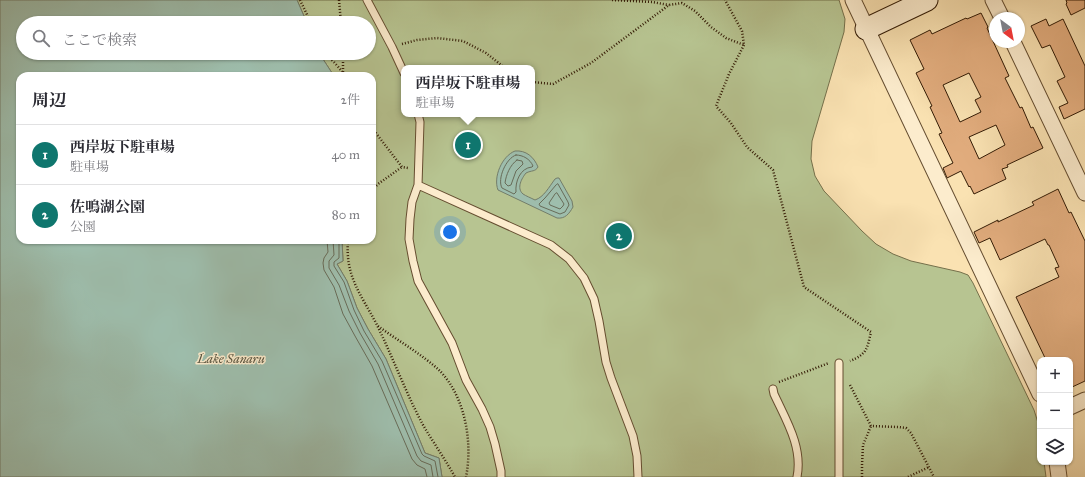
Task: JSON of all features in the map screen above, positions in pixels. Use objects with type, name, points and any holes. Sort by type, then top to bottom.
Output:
[{"type":"street","points":[[853,0],[1040,393]]},
{"type":"street","points":[[866,29],[927,0]]},
{"type":"street","points":[[993,0],[999,12]]},
{"type":"street","points":[[1016,48],[1085,193]]},
{"type":"street","points":[[1073,406],[1085,400]]},
{"type":"street","points":[[1057,465],[1059,477]]},
{"type":"lane","points":[[367,0],[376,16]]},
{"type":"lane","points":[[376,17],[401,66]]},
{"type":"lane","points":[[419,117],[420,122],[418,185],[412,202],[409,239],[413,261],[418,281],[452,343],[466,380],[490,427],[496,444],[501,477]]},
{"type":"lane","points":[[418,185],[551,245],[569,259],[584,278],[594,299],[600,321],[605,356],[611,378],[633,436],[637,456],[638,477]]},
{"type":"lane","points":[[839,364],[839,477]]},
{"type":"lane","points":[[773,389],[797,449],[797,477]]},
{"type":"path","points":[[300,0],[308,16]]},
{"type":"path","points":[[339,0],[340,16]]},
{"type":"path","points":[[612,0],[652,2],[669,5],[682,3],[695,11],[711,27],[726,38],[744,46]]},
{"type":"path","points":[[724,0],[742,31],[744,46],[729,74],[716,106],[747,147],[773,170],[804,286],[871,332],[867,349],[859,357],[839,364]]},
{"type":"path","points":[[535,82],[553,84],[591,63],[669,5]]},
{"type":"path","points":[[392,47],[417,40],[437,38],[463,41],[486,53],[501,65]]},
{"type":"path","points":[[331,60],[342,72]]},
{"type":"path","points":[[343,60],[344,72]]},
{"type":"path","points":[[376,133],[402,167],[418,170]]},
{"type":"path","points":[[376,186],[402,167]]},
{"type":"path","points":[[348,244],[348,263],[357,289],[377,326],[423,424],[455,477]]},
{"type":"path","points":[[377,326],[428,361],[449,383],[464,414],[468,438],[466,477]]},
{"type":"path","points":[[773,389],[772,385],[838,359],[839,364],[871,426]]},
{"type":"path","points":[[871,426],[898,426],[906,428],[915,439],[934,477]]},
{"type":"path","points":[[862,477],[863,444],[871,426]]},
{"type":"path","points":[[908,477],[929,467]]},
{"type":"green space","points":[[297,0],[839,0],[845,19],[844,32],[812,141],[811,159],[815,176],[824,191],[876,244],[893,254],[911,261],[968,275],[1034,410],[1037,420],[1037,465],[1044,465],[1046,477],[442,477],[439,458],[425,453],[386,359],[357,308],[347,281],[337,264],[343,261],[342,244],[376,244],[376,72],[331,72],[324,60],[376,60],[376,16],[304,16]]},
{"type":"water","name":"Lake Sanaru","points":[[0,0],[297,0],[304,16],[16,16],[16,60],[324,60],[331,72],[16,72],[16,244],[342,244],[343,261],[337,264],[347,281],[357,308],[386,359],[425,453],[439,458],[442,477],[0,477]]},
{"type":"water","points":[[515,151],[523,152],[529,155],[538,167],[536,170],[524,175],[520,183],[521,192],[535,200],[538,199],[544,194],[555,179],[559,178],[572,201],[573,207],[566,216],[557,218],[498,190],[497,179],[500,168],[506,157]]},
{"type":"building","points":[[1066,0],[1085,0],[1085,8],[1071,15],[1066,4]]},
{"type":"building","points":[[981,13],[988,27],[989,48],[996,48],[1009,76],[1005,78],[1020,108],[1022,107],[1031,128],[1033,127],[1043,148],[1007,165],[1008,167],[1002,169],[1006,179],[974,194],[961,171],[947,178],[943,168],[953,163],[939,134],[942,133],[930,107],[932,106],[916,73],[924,69],[910,40],[930,30],[932,34],[966,18],[967,19]],"holes":[[[969,73],[981,97],[975,100],[981,112],[960,122],[943,85]],[[996,125],[1005,145],[979,159],[969,137]]]},
{"type":"building","points":[[1046,19],[1049,26],[1063,19],[1085,66],[1085,109],[1064,119],[1059,107],[1068,103],[1057,81],[1065,77],[1050,45],[1042,48],[1031,26]]},
{"type":"building","points":[[1058,189],[1069,213],[1071,212],[1085,241],[1085,381],[1073,387],[1073,357],[1045,357],[1016,297],[1059,277],[1055,268],[1059,267],[1049,245],[1045,239],[1000,260],[990,238],[979,243],[974,232],[1034,205],[1032,202]]},
{"type":"place","name":"西岸坂下駐車場","points":[[468,145]]},
{"type":"place","name":"佐鳴湖公園","points":[[619,236]]}]
